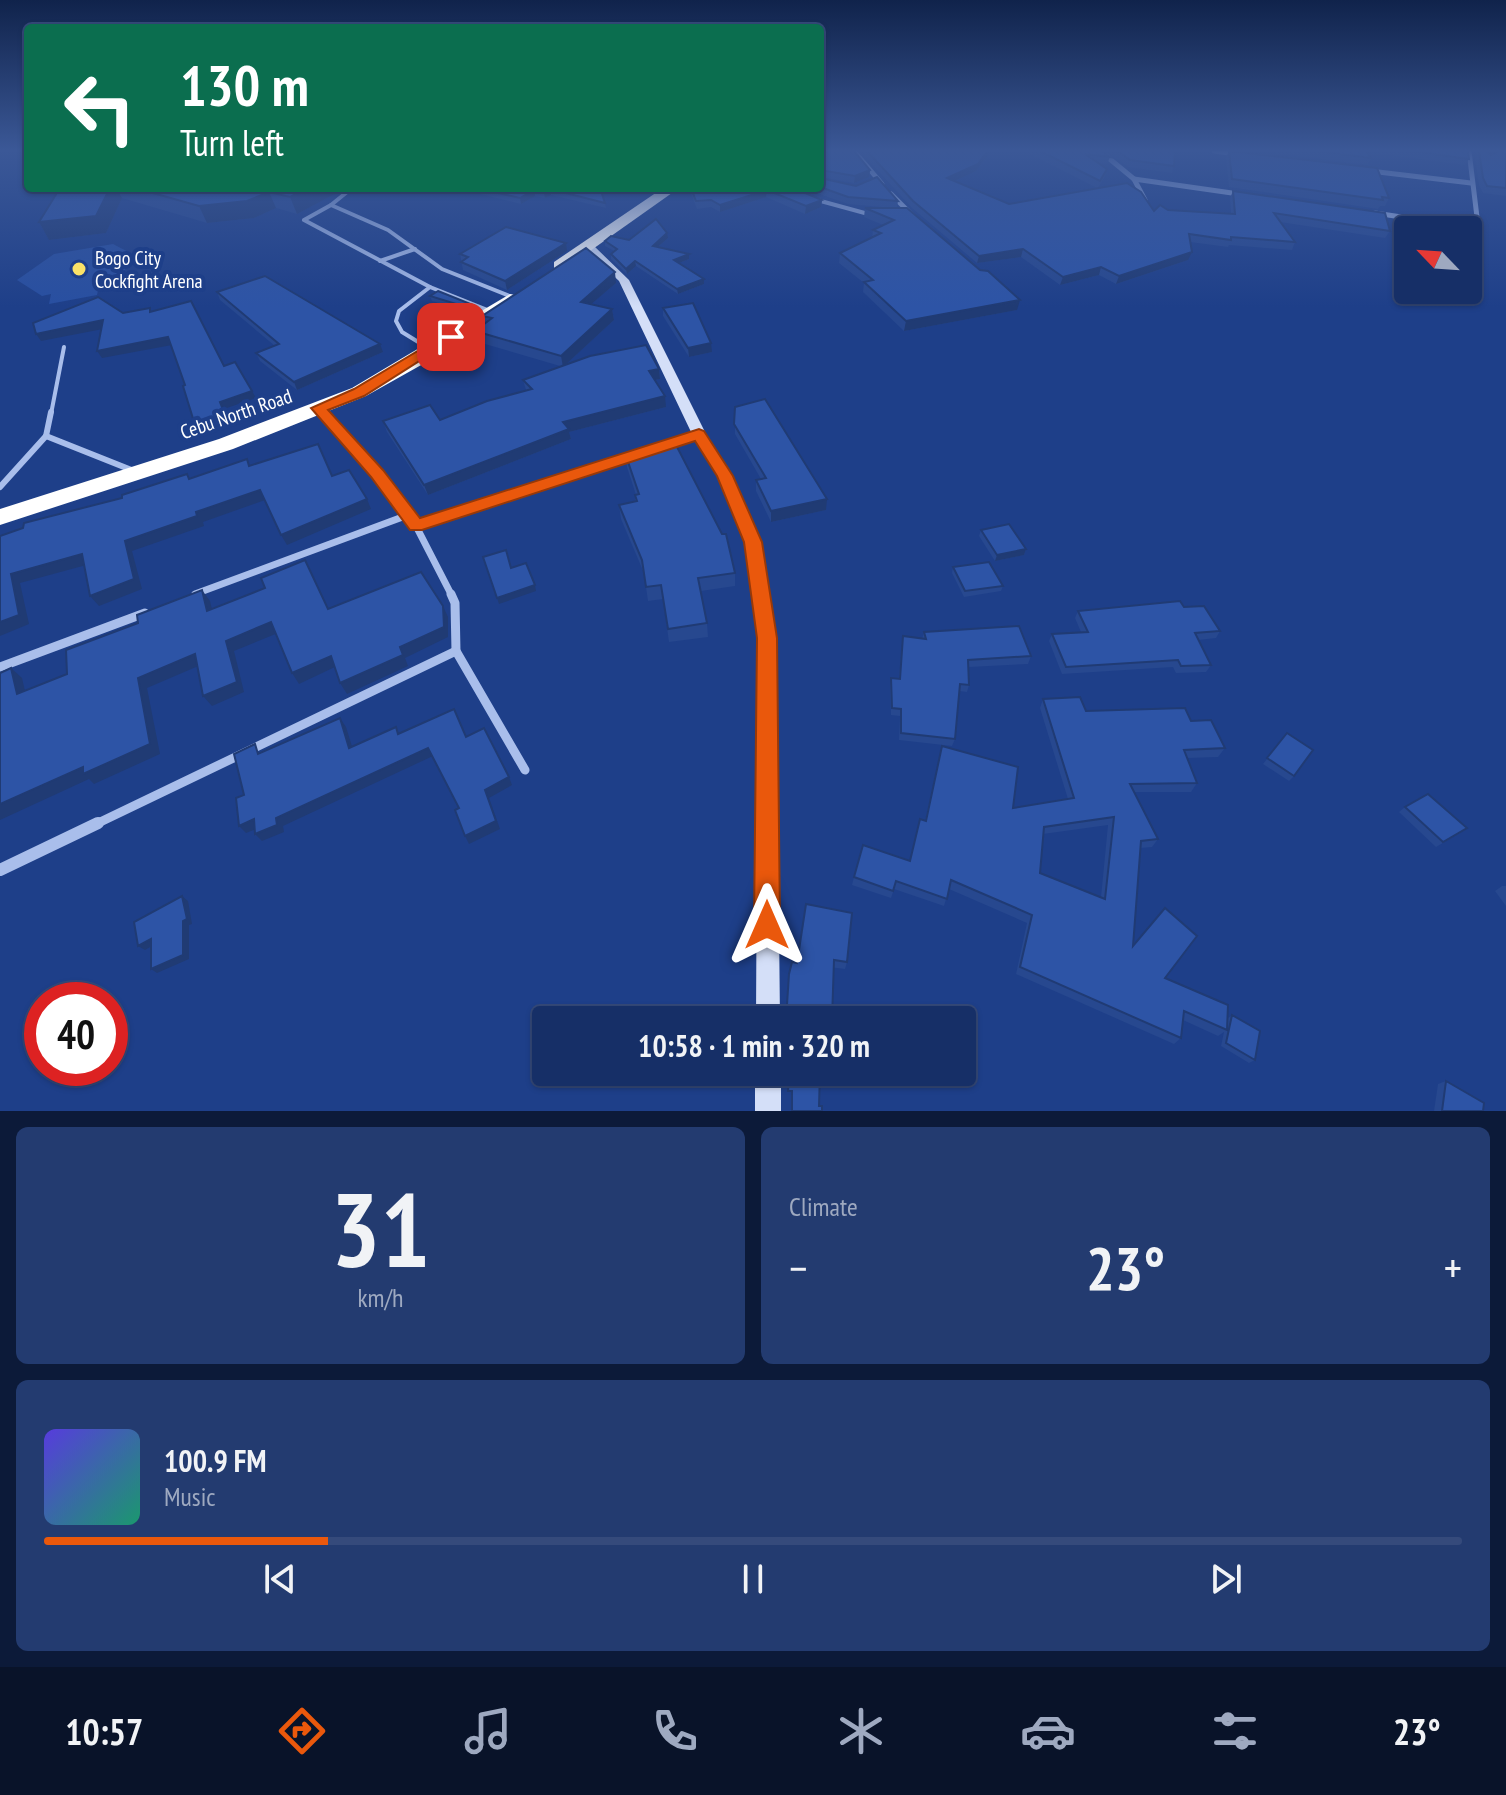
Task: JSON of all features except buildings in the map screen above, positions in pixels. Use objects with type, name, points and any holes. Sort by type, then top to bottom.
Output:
[{"type":"highway","name":"Cebu North Road","points":[[0,517],[134,471],[226,444],[359,392],[431,350],[651,203]]},
{"type":"street","points":[[900,203],[911,214]]},
{"type":"street","points":[[1369,212],[1468,222],[1477,217],[1476,203]]},
{"type":"street","points":[[589,247],[624,280],[699,434],[725,476],[753,542],[767,638],[768,1006]]},
{"type":"street","points":[[319,408],[377,473],[416,526],[455,603],[456,651],[525,770]]},
{"type":"street","points":[[416,526],[699,434]]},
{"type":"street","points":[[189,596],[408,515]]},
{"type":"street","points":[[0,667],[160,607]]},
{"type":"street","points":[[0,870],[456,651]]},
{"type":"street","points":[[768,1086],[768,1111]]},
{"type":"lane","points":[[334,203],[304,220],[430,287],[490,311]]},
{"type":"lane","points":[[830,203],[876,216]]},
{"type":"lane","points":[[331,205],[388,230],[442,269],[525,289]]},
{"type":"lane","points":[[898,214],[911,214]]},
{"type":"lane","points":[[380,261],[415,249]]},
{"type":"lane","points":[[430,287],[399,311],[396,321],[402,332],[431,350]]},
{"type":"lane","points":[[0,487],[46,436],[64,347]]},
{"type":"lane","points":[[46,436],[134,471]]},
{"type":"shaded area","name":"Bogo City Cockfight Arena","points":[[113,244],[140,258],[106,284],[99,285],[97,295],[49,304],[51,294],[42,296],[17,280],[54,254]]},
{"type":"place","name":"Bogo City Cockfight Arena","points":[[79,269]]},
{"type":"route","points":[[451,337],[359,392],[319,408],[377,473],[416,526],[699,434],[725,476],[753,542],[767,638],[767,925]]}]
